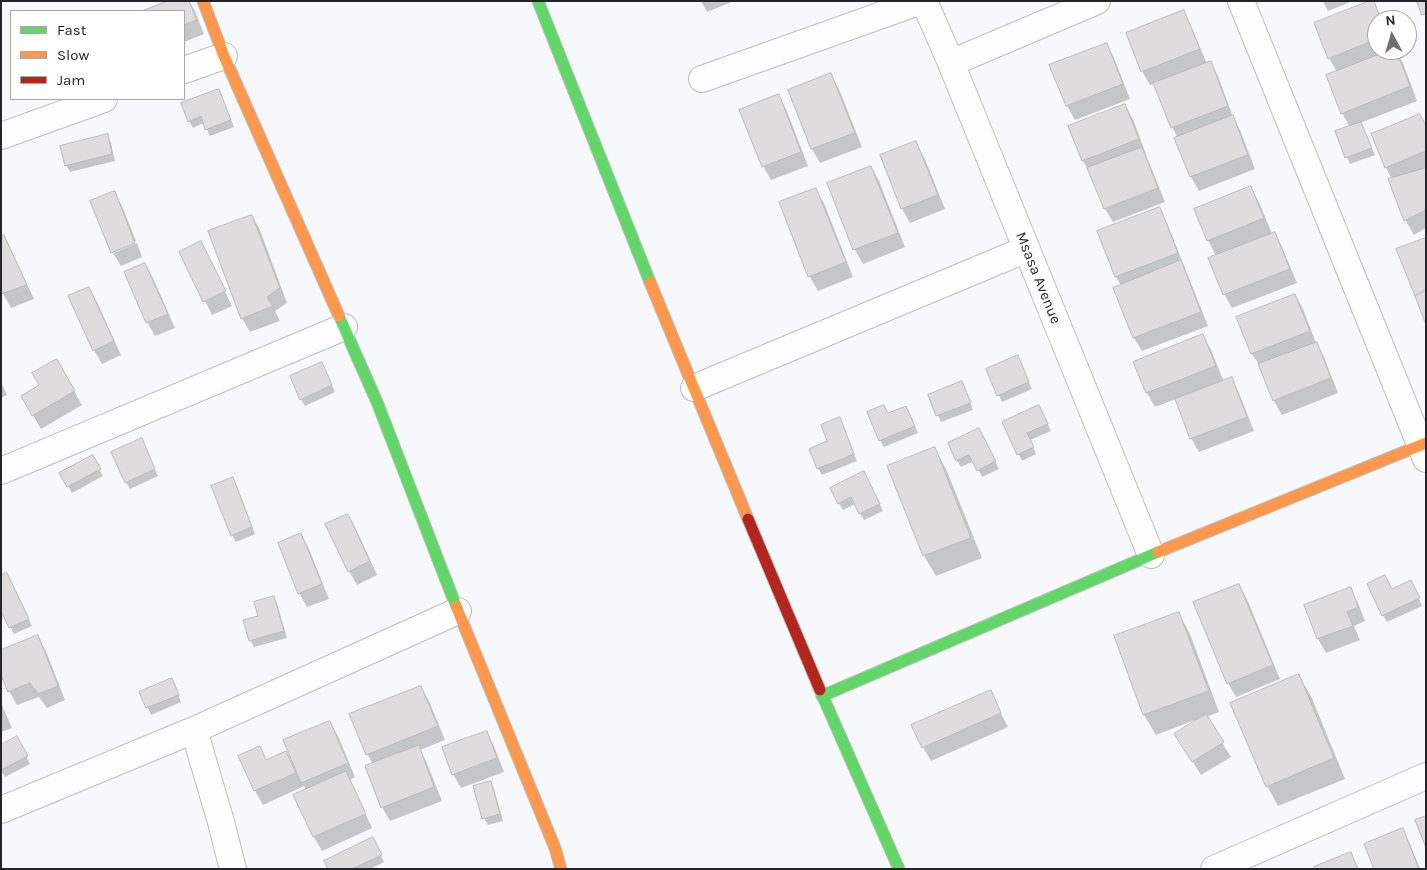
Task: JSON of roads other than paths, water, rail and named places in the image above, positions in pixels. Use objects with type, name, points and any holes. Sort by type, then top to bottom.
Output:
[{"type":"street","points":[[203,1],[224,56],[377,402],[458,611],[555,848],[561,869]]},
{"type":"street","points":[[538,1],[647,275],[822,696],[899,869]]},
{"type":"street","points":[[702,79],[923,1]]},
{"type":"street","name":"Msasa Avenue","points":[[923,1],[951,63],[1151,555]]},
{"type":"street","points":[[951,63],[1097,1]]},
{"type":"street","points":[[822,696],[1151,555],[1424,449],[1242,1]]},
{"type":"street","points":[[185,70],[224,56]]},
{"type":"street","points":[[1,136],[101,100]]},
{"type":"street","points":[[694,388],[1027,249]]},
{"type":"street","points":[[1,472],[344,327]]},
{"type":"street","points":[[1,810],[194,730],[458,611]]},
{"type":"street","points":[[194,730],[233,869]]},
{"type":"street","points":[[1214,869],[1426,776]]}]
